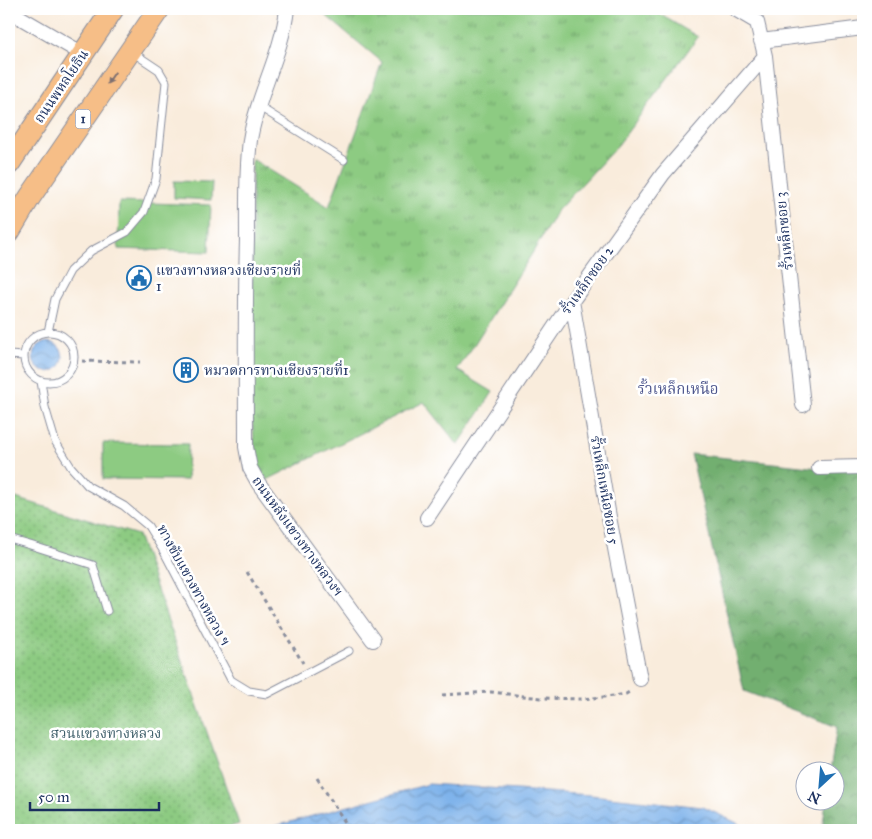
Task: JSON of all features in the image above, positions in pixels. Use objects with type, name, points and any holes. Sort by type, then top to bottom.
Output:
[{"type":"main road","name":"ถนนพหลโยธิน","points":[[9,164],[113,9]]},
{"type":"main road","name":"1","points":[[9,232],[30,197],[159,9]]},
{"type":"street","name":"ถนนหลังแขวงทางหลวงฯ","points":[[288,9],[280,43],[252,128],[248,165],[246,447],[250,468],[259,484],[373,640]]},
{"type":"street","name":"รั้วเหล็กซอย 3","points":[[735,9],[758,22],[765,56],[803,405]]},
{"type":"street","points":[[9,11],[83,54]]},
{"type":"street","points":[[761,40],[863,28]]},
{"type":"street","name":"รั้วเหล็กซอย 2","points":[[427,518],[572,301],[663,174],[765,56]]},
{"type":"street","name":"รั้วเหล็กเหนือซอย 5","points":[[572,301],[609,517],[640,679]]},
{"type":"street","points":[[819,468],[863,467]]},
{"type":"lane","points":[[48,332],[55,299],[70,271],[91,251],[127,232],[144,212],[156,179],[166,82],[159,70],[130,50]]},
{"type":"lane","points":[[258,106],[344,160]]},
{"type":"lane","points":[[48,332],[56,333],[64,338],[72,348],[74,360],[71,369],[64,377],[50,382],[36,379],[30,374],[25,367],[24,356],[25,347],[34,336],[48,332]]},
{"type":"lane","points":[[9,355],[24,356]]},
{"type":"lane","name":"ทางขับแขวงทางหลวง ฯ","points":[[42,381],[45,407],[55,441],[70,467],[88,486],[124,506],[148,526],[164,552],[231,680],[249,692],[267,694],[349,651]]},
{"type":"lane","points":[[9,539],[93,565],[108,611]]},
{"type":"path","points":[[74,360],[140,362]]},
{"type":"path","points":[[247,572],[308,672]]},
{"type":"path","points":[[442,695],[491,692],[541,698],[582,699],[626,694],[637,687],[640,679]]},
{"type":"path","points":[[317,778],[350,830]]},
{"type":"green space","points":[[318,9],[651,9],[698,37],[618,145],[557,211],[533,252],[457,370],[493,392],[458,445],[424,402],[267,480],[256,462],[252,417],[252,159],[329,207],[382,62]]},
{"type":"green space","points":[[174,181],[212,182],[211,200],[174,198]]},
{"type":"green space","points":[[119,202],[211,205],[209,252],[118,249]]},
{"type":"green space","points":[[103,443],[188,444],[187,480],[103,479]]},
{"type":"green space","points":[[691,454],[819,468],[863,467],[863,830],[822,830],[825,812],[844,812],[844,762],[831,762],[837,727],[744,691]]},
{"type":"green space","name":"สวนแขวงทางหลวง","points":[[9,496],[138,535],[239,824],[220,830],[9,830]]},
{"type":"water","points":[[48,342],[59,346],[63,357],[59,368],[48,372],[37,368],[33,357],[37,346]]},
{"type":"water","points":[[429,784],[591,795],[703,807],[752,830],[261,830]]},
{"type":"place","name":"แขวงทางหลวงเชียงรายที่ 1","points":[[139,278]]},
{"type":"place","name":"หมวดการทางเชียงรายที่1","points":[[186,370]]},
{"type":"district","name":"รั้วเหล็กเหนือ","points":[[678,389]]}]
